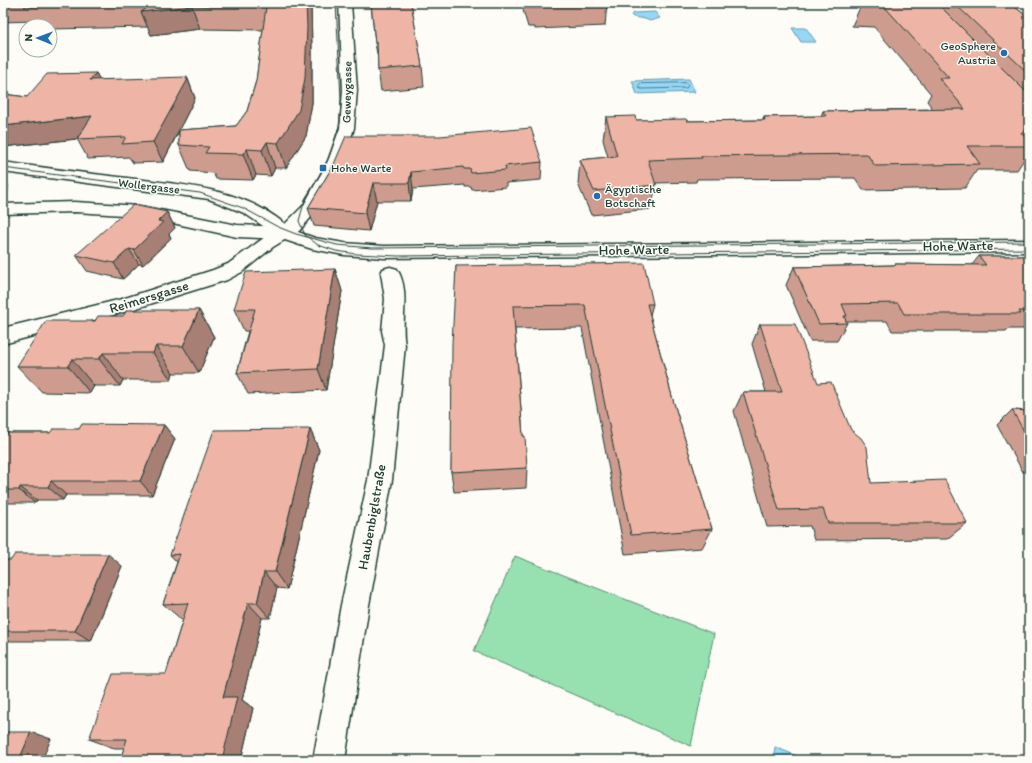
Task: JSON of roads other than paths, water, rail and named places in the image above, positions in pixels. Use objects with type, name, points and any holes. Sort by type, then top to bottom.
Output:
[{"type":"street","name":"Geweygasse","points":[[284,233],[293,227],[310,207],[336,161],[347,128],[350,90],[345,3]]},
{"type":"street","name":"Wollergasse","points":[[3,167],[210,194],[239,203],[265,217],[284,233]]},
{"type":"street","name":"Hohe Warte","points":[[3,209],[49,206],[140,211],[237,231],[284,233],[312,243],[337,248],[384,252],[1029,246]]},
{"type":"street","name":"Reimersgasse","points":[[3,336],[124,305],[220,275],[235,268],[284,233]]},
{"type":"street","name":"Haubenbiglstraße","points":[[330,760],[355,605],[380,480],[395,345],[392,331],[395,299],[390,273]]},
{"type":"water","points":[[655,12],[660,18],[650,21],[633,17],[631,15],[633,13]]},
{"type":"water","points":[[792,28],[806,28],[816,42],[801,42]]},
{"type":"water","points":[[689,79],[695,92],[637,94],[632,81]]},
{"type":"water","points":[[775,747],[807,760],[773,760]]},
{"type":"tram line","points":[[308,237],[305,235],[299,221],[305,199],[329,157],[340,123],[341,99],[336,3]]},
{"type":"tram line","points":[[3,168],[200,193],[243,208],[278,227],[308,237]]},
{"type":"tram line","points":[[308,237],[337,245],[372,248],[1029,242]]},
{"type":"tram line","points":[[308,237],[318,245],[336,251],[357,254],[398,256],[1029,249]]},
{"type":"place","name":"GeoSphere Austria","points":[[1004,53]]},
{"type":"place","name":"Hohe Warte","points":[[323,168]]},
{"type":"place","name":"Ägyptische Botschaft","points":[[597,196]]}]
